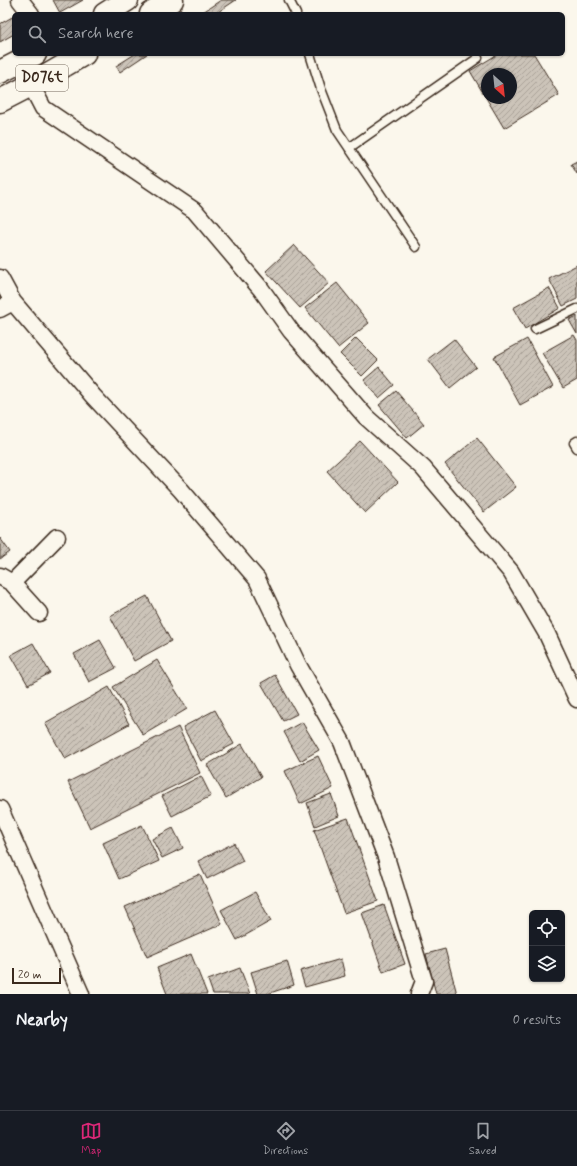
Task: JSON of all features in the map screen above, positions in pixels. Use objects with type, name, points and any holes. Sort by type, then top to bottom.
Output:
[{"type":"main road","points":[[108,12],[127,0]]},
{"type":"main road","points":[[153,12],[172,0]]},
{"type":"main road","name":"D076t","points":[[0,101],[81,56]]},
{"type":"main road","points":[[18,63],[31,85]]},
{"type":"street","points":[[20,0],[29,12]]},
{"type":"street","points":[[31,85],[43,108],[195,211],[261,289],[292,331],[366,417],[423,468],[511,572],[547,634],[577,699]]},
{"type":"street","points":[[0,278],[7,305],[181,490],[257,579],[298,665],[342,742],[386,857],[424,980],[419,994]]},
{"type":"street","points":[[39,613],[6,580],[57,537]]},
{"type":"street","points":[[0,809],[81,994]]},
{"type":"lane","points":[[289,0],[295,12]]},
{"type":"lane","points":[[311,56],[321,89],[337,130],[416,248]]},
{"type":"lane","points":[[349,148],[478,58]]},
{"type":"lane","points":[[535,329],[577,309]]},
{"type":"lane","points":[[577,441],[574,443],[577,448]]},
{"type":"building","points":[[53,0],[83,0],[62,12],[59,12]]},
{"type":"building","points":[[221,0],[236,0],[218,12],[203,12]]},
{"type":"building","points":[[12,17],[12,35],[0,42],[0,24]]},
{"type":"building","points":[[132,56],[144,56],[120,72],[116,66]]},
{"type":"building","points":[[495,56],[535,56],[559,95],[504,128],[490,104],[517,104],[517,68],[481,68],[481,89],[470,71]]},
{"type":"building","points":[[577,161],[577,174],[571,164]]},
{"type":"building","points":[[294,245],[329,283],[300,308],[266,271]]},
{"type":"building","points":[[577,265],[577,299],[563,306],[549,279]]},
{"type":"building","points":[[337,283],[369,323],[338,348],[305,308]]},
{"type":"building","points":[[549,288],[560,308],[525,329],[513,308]]},
{"type":"building","points":[[577,316],[577,334],[569,320]]},
{"type":"building","points":[[574,335],[577,340],[577,380],[563,388],[542,353]]},
{"type":"building","points":[[356,338],[378,360],[362,376],[340,354]]},
{"type":"building","points":[[454,339],[476,367],[450,388],[428,359]]},
{"type":"building","points":[[527,339],[553,387],[520,405],[494,357]]},
{"type":"building","points":[[379,367],[394,385],[379,398],[364,380]]},
{"type":"building","points":[[396,391],[424,424],[407,438],[379,405]]},
{"type":"building","points":[[477,438],[516,487],[484,512],[445,464]]},
{"type":"building","points":[[360,441],[398,482],[365,513],[327,471]]},
{"type":"building","points":[[0,538],[10,552],[0,559]]},
{"type":"building","points":[[147,596],[171,641],[134,661],[110,616]]},
{"type":"building","points":[[100,640],[116,668],[89,682],[74,654]]},
{"type":"building","points":[[33,643],[50,673],[28,685],[11,655]]},
{"type":"building","points":[[157,660],[187,709],[143,735],[113,687]]},
{"type":"building","points":[[275,675],[297,714],[283,721],[261,683]]},
{"type":"building","points":[[109,687],[129,724],[65,759],[45,723]]},
{"type":"building","points":[[215,710],[234,744],[201,761],[183,727]]},
{"type":"building","points":[[302,722],[319,750],[300,761],[284,732]]},
{"type":"building","points":[[178,727],[200,773],[90,828],[68,782]]},
{"type":"building","points":[[242,744],[261,777],[226,798],[207,765]]},
{"type":"building","points":[[318,756],[333,788],[300,804],[285,771]]},
{"type":"building","points":[[201,776],[211,796],[172,816],[162,796]]},
{"type":"building","points":[[331,794],[339,816],[315,826],[307,803]]},
{"type":"building","points":[[348,818],[378,901],[344,913],[314,830]]},
{"type":"building","points":[[142,825],[159,861],[119,879],[103,843]]},
{"type":"building","points":[[173,828],[183,848],[162,858],[152,839]]},
{"type":"building","points":[[234,843],[243,861],[207,879],[198,861]]},
{"type":"building","points":[[200,874],[222,924],[147,957],[125,907]]},
{"type":"building","points":[[255,892],[271,921],[237,940],[221,910]]},
{"type":"building","points":[[384,905],[405,964],[383,972],[362,913]]},
{"type":"building","points":[[445,949],[457,994],[436,994],[426,954]]},
{"type":"building","points":[[191,954],[207,994],[167,994],[157,968]]},
{"type":"building","points":[[341,959],[345,976],[305,987],[300,971]]},
{"type":"building","points":[[287,961],[294,985],[267,994],[258,994],[251,972]]},
{"type":"building","points":[[240,968],[250,994],[213,994],[208,980]]}]
